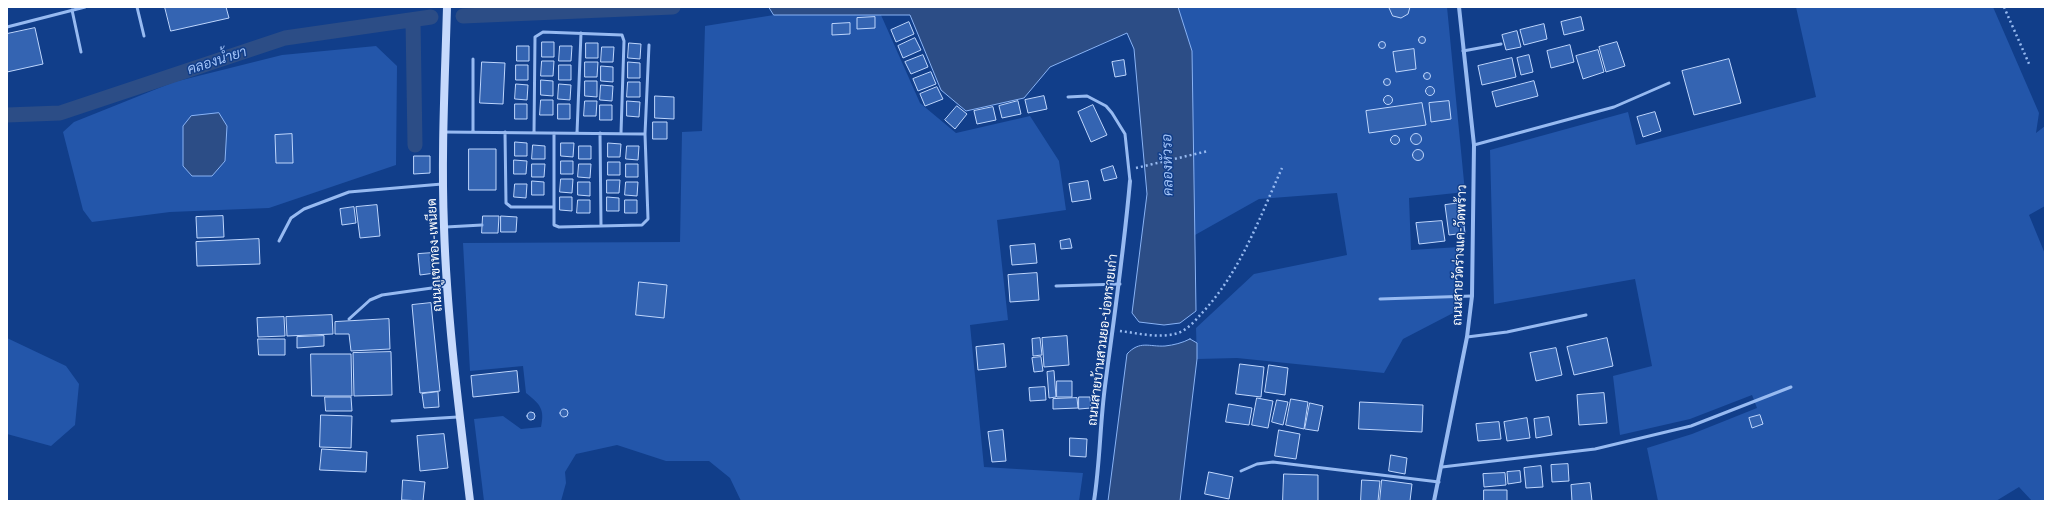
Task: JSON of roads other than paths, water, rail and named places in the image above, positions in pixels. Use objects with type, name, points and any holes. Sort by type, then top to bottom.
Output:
[{"type":"main road","name":"ถนนภูเขาทอง-เพนียด","points":[[447,7],[444,132],[444,227],[447,286],[470,501]]},
{"type":"street","name":"ถนนสายวัดร่างแค-วัดพร้าว","points":[[1434,501],[1467,337],[1472,296],[1474,145],[1459,7]]},
{"type":"street","name":"ถนนสายบ้านสวนยอ-บ่อทรายเก่า","points":[[1094,501],[1099,469],[1105,387],[1120,284],[1130,181]]},
{"type":"lane","points":[[7,27],[85,7]]},
{"type":"lane","points":[[137,7],[144,36]]},
{"type":"lane","points":[[72,10],[81,52]]},
{"type":"lane","points":[[534,133],[535,37],[543,32],[622,35],[624,40],[621,133]]},
{"type":"lane","points":[[577,133],[581,33]]},
{"type":"lane","points":[[1464,51],[1501,44]]},
{"type":"lane","points":[[554,133],[554,225],[559,227],[642,225],[648,219],[645,134],[649,45]]},
{"type":"lane","points":[[473,58],[473,132]]},
{"type":"lane","points":[[1474,145],[1614,107],[1669,83]]},
{"type":"lane","points":[[1068,97],[1087,96],[1106,106],[1112,113],[1125,134],[1130,181]]},
{"type":"lane","points":[[444,132],[645,134]]},
{"type":"lane","points":[[505,132],[506,203],[511,207],[553,207]]},
{"type":"lane","points":[[600,133],[601,226]]},
{"type":"lane","points":[[279,241],[291,218],[304,209],[349,192],[444,183]]},
{"type":"lane","points":[[444,227],[482,224]]},
{"type":"lane","points":[[1056,286],[1120,284]]},
{"type":"lane","points":[[349,319],[370,300],[382,295],[447,286]]},
{"type":"lane","points":[[1380,299],[1472,296]]},
{"type":"lane","points":[[1467,337],[1507,332],[1586,315]]},
{"type":"lane","points":[[1442,467],[1595,449],[1691,426],[1790,387]]},
{"type":"lane","points":[[392,421],[460,417]]},
{"type":"lane","points":[[1241,471],[1257,464],[1273,462],[1439,482]]},
{"type":"water","name":"คลองหัวรอ","points":[[769,7],[1178,7],[1192,51],[1196,311],[1180,323],[1164,325],[1139,322],[1132,313],[1147,194],[1134,49],[1127,33],[1050,67],[1024,98],[966,111],[941,90],[910,15],[774,15]]},
{"type":"water","points":[[219,113],[227,126],[225,161],[212,176],[192,176],[183,166],[183,126],[191,116]]},
{"type":"water","points":[[1190,339],[1197,343],[1197,359],[1180,501],[1108,501],[1127,354],[1136,347],[1145,345],[1168,346]]},
{"type":"waterway","name":"คลองน้ำยา","points":[[463,16],[673,7]]},
{"type":"waterway","name":"คลองน้ำยา","points":[[7,115],[60,113],[285,38],[431,17]]},
{"type":"waterway","points":[[413,20],[415,145]]}]
